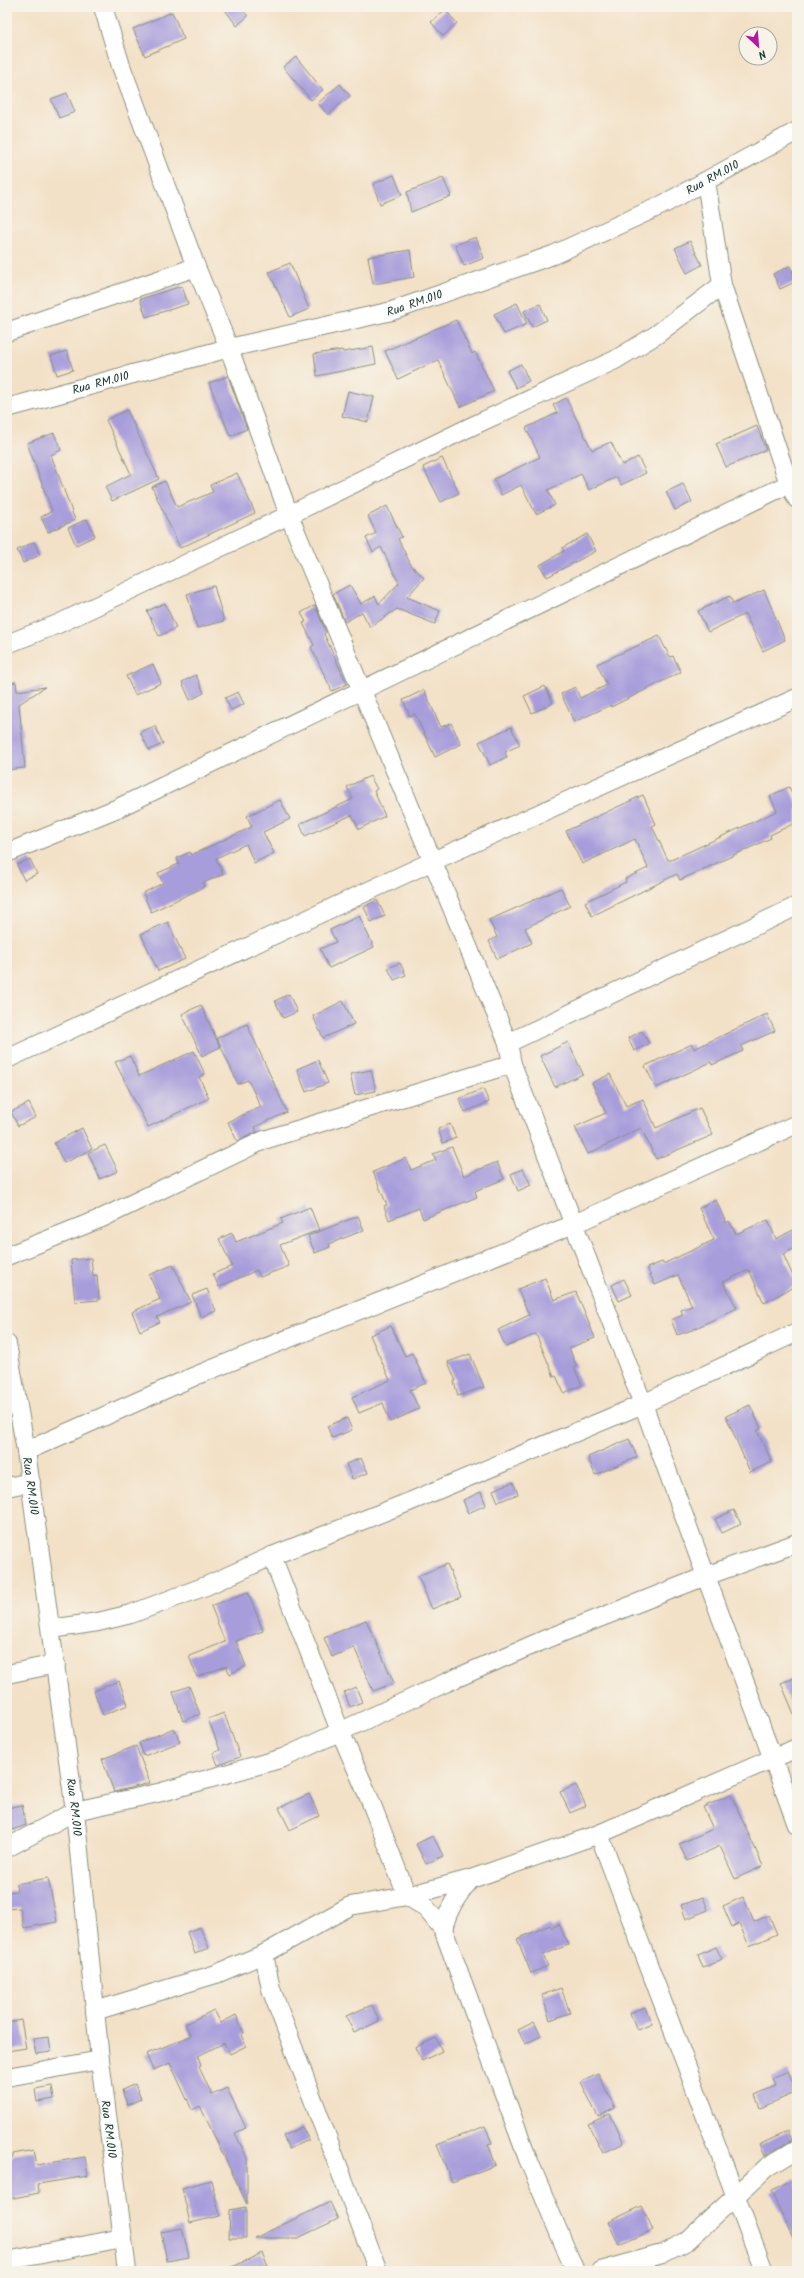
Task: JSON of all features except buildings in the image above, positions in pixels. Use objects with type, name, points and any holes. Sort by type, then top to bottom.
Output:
[{"type":"street","points":[[103,7],[121,66],[196,267],[229,348],[289,515],[508,1043],[512,1064],[643,1404],[797,1826]]},
{"type":"street","name":"Rua RM.010","points":[[7,408],[229,348],[392,310],[553,255],[662,205],[797,131]]},
{"type":"street","points":[[7,853],[118,808],[361,691],[794,488],[722,285],[706,181]]},
{"type":"street","points":[[7,332],[196,267]]},
{"type":"street","points":[[7,644],[58,624],[289,515],[468,428],[615,360],[656,335],[722,285]]},
{"type":"street","points":[[7,1059],[433,861],[797,698]]},
{"type":"street","points":[[508,1043],[797,906]]},
{"type":"street","points":[[7,1256],[102,1218],[264,1140],[512,1064]]},
{"type":"street","points":[[26,1451],[195,1376],[574,1224],[797,1124]]},
{"type":"street","points":[[51,1629],[98,1622],[131,1614],[206,1586],[272,1556],[409,1502],[643,1404],[797,1332]]},
{"type":"street","name":"Rua RM.010","points":[[7,1344],[31,1482],[76,1811],[100,2060],[127,2271]]},
{"type":"street","points":[[7,1487],[31,1482]]},
{"type":"street","points":[[7,1848],[76,1811],[162,1792],[283,1758],[546,1639],[706,1576],[797,1543]]},
{"type":"street","points":[[272,1556],[340,1731],[370,1800],[407,1896],[425,1907],[443,1930],[528,2159],[575,2271]]},
{"type":"street","points":[[7,1674],[56,1664]]},
{"type":"street","points":[[95,2011],[216,1974],[264,1954],[350,1906],[407,1896],[471,1879],[599,1834],[797,1748]]},
{"type":"street","points":[[599,1834],[764,2271]]},
{"type":"street","points":[[443,1930],[447,1912],[454,1900],[471,1879]]},
{"type":"street","points":[[264,1954],[271,1989],[378,2271]]},
{"type":"street","points":[[7,2077],[100,2060]]},
{"type":"street","points":[[601,2271],[662,2254],[687,2241],[767,2167],[797,2149]]},
{"type":"street","points":[[7,2261],[122,2238]]}]
